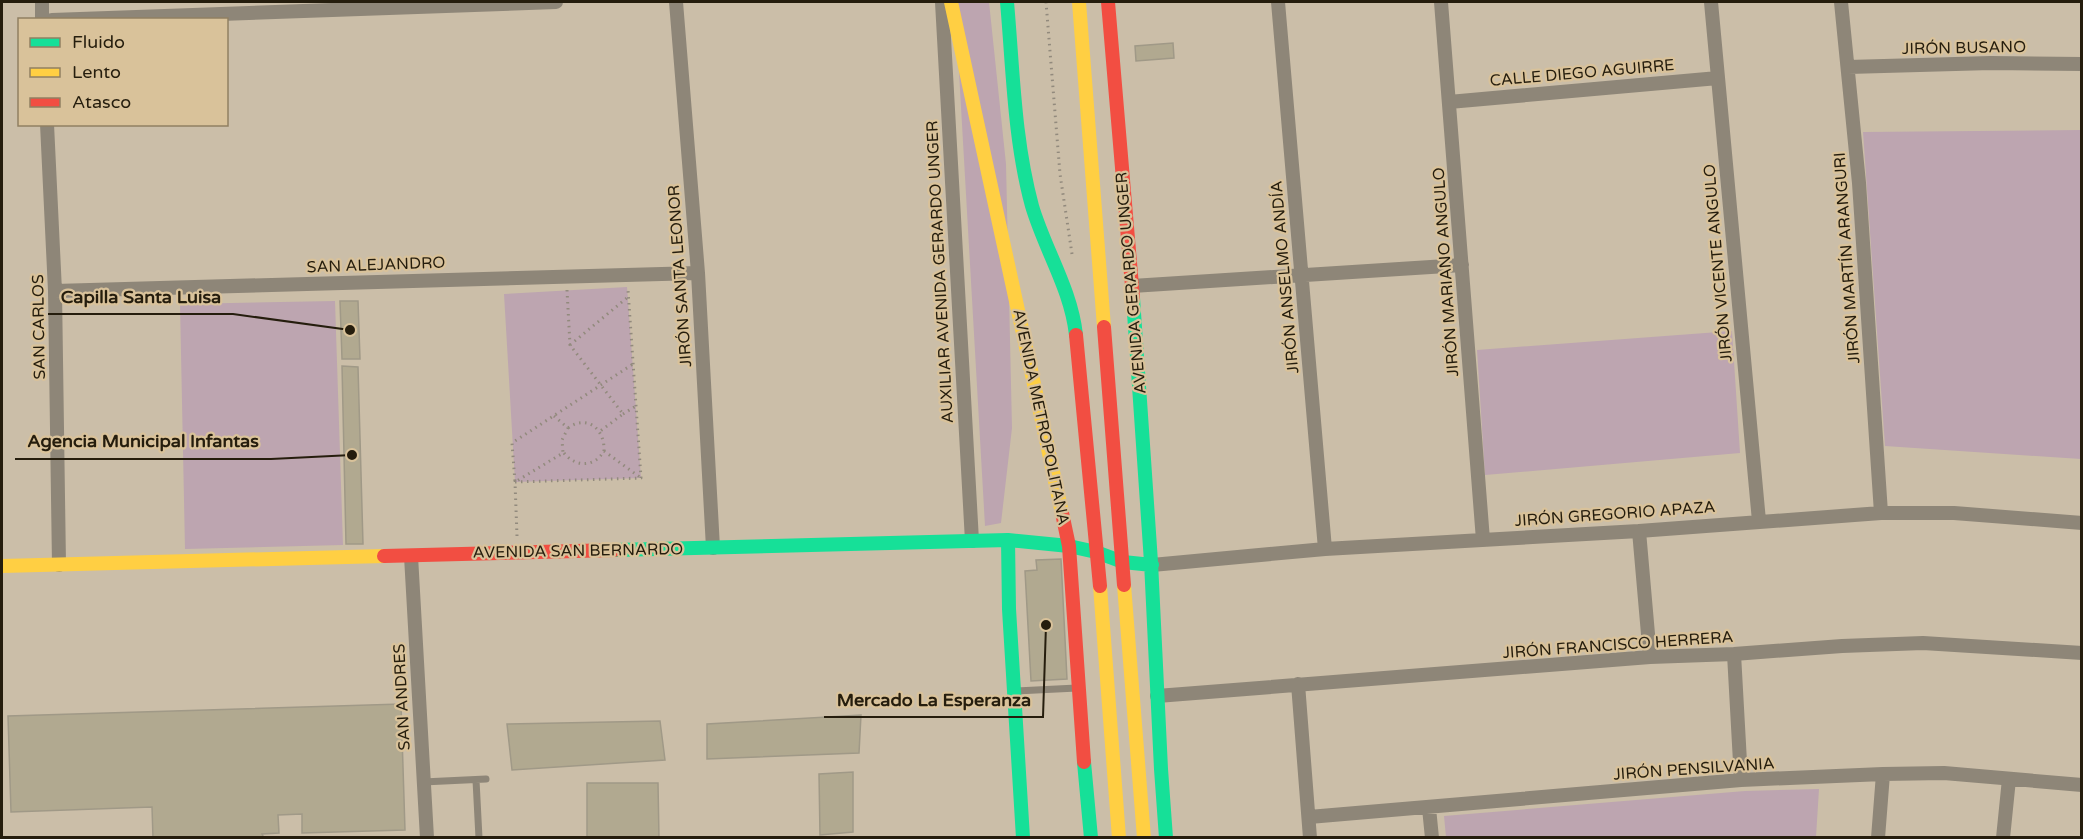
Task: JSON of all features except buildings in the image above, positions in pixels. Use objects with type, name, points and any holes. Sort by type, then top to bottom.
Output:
[{"type":"street","points":[[42,2],[42,18]]},
{"type":"street","points":[[90,18],[315,6],[556,2]]},
{"type":"street","name":"JIRÓN SANTA LEONOR","points":[[676,2],[698,273],[713,548]]},
{"type":"street","name":"AUXILIAR AVENIDA GERARDO UNGER","points":[[942,2],[972,541]]},
{"type":"street","name":"AVENIDA METROPOLITANA","points":[[951,2],[1069,546],[1091,837]]},
{"type":"street","points":[[1007,2],[1022,164],[1033,208],[1065,286],[1075,326],[1119,837]]},
{"type":"street","name":"AVENIDA GERARDO UNGER","points":[[1079,2],[1123,562]]},
{"type":"street","name":"AVENIDA GERARDO UNGER","points":[[1108,2],[1152,565]]},
{"type":"street","name":"JIRÓN ANSELMO ANDÍA","points":[[1278,2],[1325,549]]},
{"type":"street","name":"JIRÓN MARIANO ANGULO","points":[[1442,2],[1483,540]]},
{"type":"street","name":"JIRÓN VICENTE ANGULO","points":[[1711,2],[1759,521]]},
{"type":"street","name":"JIRÓN MARTÍN ARANGURI","points":[[1842,2],[1859,183],[1881,513]]},
{"type":"street","name":"JIRÓN BUSANO","points":[[1848,67],[1990,63],[2082,64]]},
{"type":"street","name":"CALLE DIEGO AGUIRRE","points":[[1449,102],[1718,78]]},
{"type":"street","name":"SAN CARLOS","points":[[47,126],[55,291],[59,565]]},
{"type":"street","points":[[1132,286],[1462,265]]},
{"type":"street","name":"SAN ALEJANDRO","points":[[55,291],[698,273]]},
{"type":"street","name":"JIRÓN GREGORIO APAZA","points":[[1152,565],[1325,549],[1639,531],[1881,513],[1954,513],[2082,523]]},
{"type":"street","points":[[1639,531],[1650,657]]},
{"type":"street","points":[[1008,540],[1009,609],[1023,837]]},
{"type":"street","name":"AVENIDA SAN BERNARDO","points":[[2,566],[1008,540],[1069,546],[1096,552],[1123,562],[1152,565]]},
{"type":"street","name":"SAN ANDRES","points":[[411,556],[427,837]]},
{"type":"street","points":[[1123,562],[1144,837]]},
{"type":"street","points":[[1152,565],[1166,837]]},
{"type":"street","name":"JIRÓN FRANCISCO HERRERA","points":[[1157,696],[1650,657],[1734,654],[1842,646],[1923,643],[2082,653]]},
{"type":"street","points":[[1734,654],[1741,780]]},
{"type":"street","points":[[1298,684],[1310,837]]},
{"type":"street","name":"JIRÓN PENSILVANIA","points":[[1309,817],[1741,780],[1884,774],[1944,773],[2082,785]]},
{"type":"street","points":[[1878,837],[1884,774]]},
{"type":"street","points":[[2004,837],[2009,779]]},
{"type":"street","points":[[1430,807],[1432,837]]},
{"type":"lane","points":[[1014,691],[1078,688]]},
{"type":"lane","points":[[423,782],[486,779]]},
{"type":"lane","points":[[476,780],[479,837]]},
{"type":"path","points":[[626,275],[640,478]]},
{"type":"path","points":[[566,276],[570,345],[623,414]]},
{"type":"path","points":[[570,345],[628,297]]},
{"type":"path","points":[[518,552],[512,443],[633,364]]},
{"type":"path","points":[[599,432],[636,406]]},
{"type":"path","points":[[554,416],[568,428]]},
{"type":"path","points":[[582,422],[591,424],[599,432],[604,442],[603,451],[596,460],[586,464],[575,463],[564,453],[562,440],[568,428],[582,422]]},
{"type":"path","points":[[603,451],[640,478]]},
{"type":"path","points":[[515,482],[564,453]]},
{"type":"path","points":[[515,482],[640,478]]},
{"type":"shaded area","points":[[955,2],[989,2],[1006,164],[1012,428],[1001,523],[985,526]]},
{"type":"shaded area","points":[[2081,130],[2081,459],[1885,446],[1863,132]]},
{"type":"shaded area","points":[[627,287],[641,478],[515,482],[504,294]]},
{"type":"shaded area","points":[[335,301],[343,545],[185,549],[180,304]]},
{"type":"shaded area","points":[[1732,331],[1740,453],[1485,475],[1477,350]]},
{"type":"shaded area","points":[[1819,789],[1816,837],[1446,837],[1444,816],[1745,791]]},
{"type":"traffic: fast","points":[[1007,2],[1015,104],[1026,181],[1037,222],[1069,302],[1076,335]]},
{"type":"traffic: fast","points":[[1133,298],[1151,562],[1166,838]]},
{"type":"traffic: fast","points":[[1008,540],[1009,609],[1023,838]]},
{"type":"traffic: fast","points":[[615,550],[1008,540],[1069,546],[1096,552],[1123,562],[1152,565]]},
{"type":"traffic: fast","points":[[1084,762],[1091,838]]},
{"type":"traffic: slow","points":[[951,2],[1062,513]]},
{"type":"traffic: slow","points":[[1079,2],[1104,327]]},
{"type":"traffic: slow","points":[[2,566],[384,556]]},
{"type":"traffic: slow","points":[[1124,585],[1144,838]]},
{"type":"traffic: slow","points":[[1100,586],[1119,838]]},
{"type":"traffic: jam","points":[[1108,2],[1133,298]]},
{"type":"traffic: jam","points":[[1104,327],[1124,585]]},
{"type":"traffic: jam","points":[[1076,335],[1100,586]]},
{"type":"traffic: jam","points":[[1062,513],[1069,546],[1084,762]]},
{"type":"traffic: jam","points":[[384,556],[615,550]]},
{"type":"place","name":"Capilla Santa Luisa","points":[[350,330]]},
{"type":"place","name":"Agencia Municipal Infantas","points":[[352,455]]},
{"type":"place","name":"Mercado La Esperanza","points":[[1046,625]]}]
